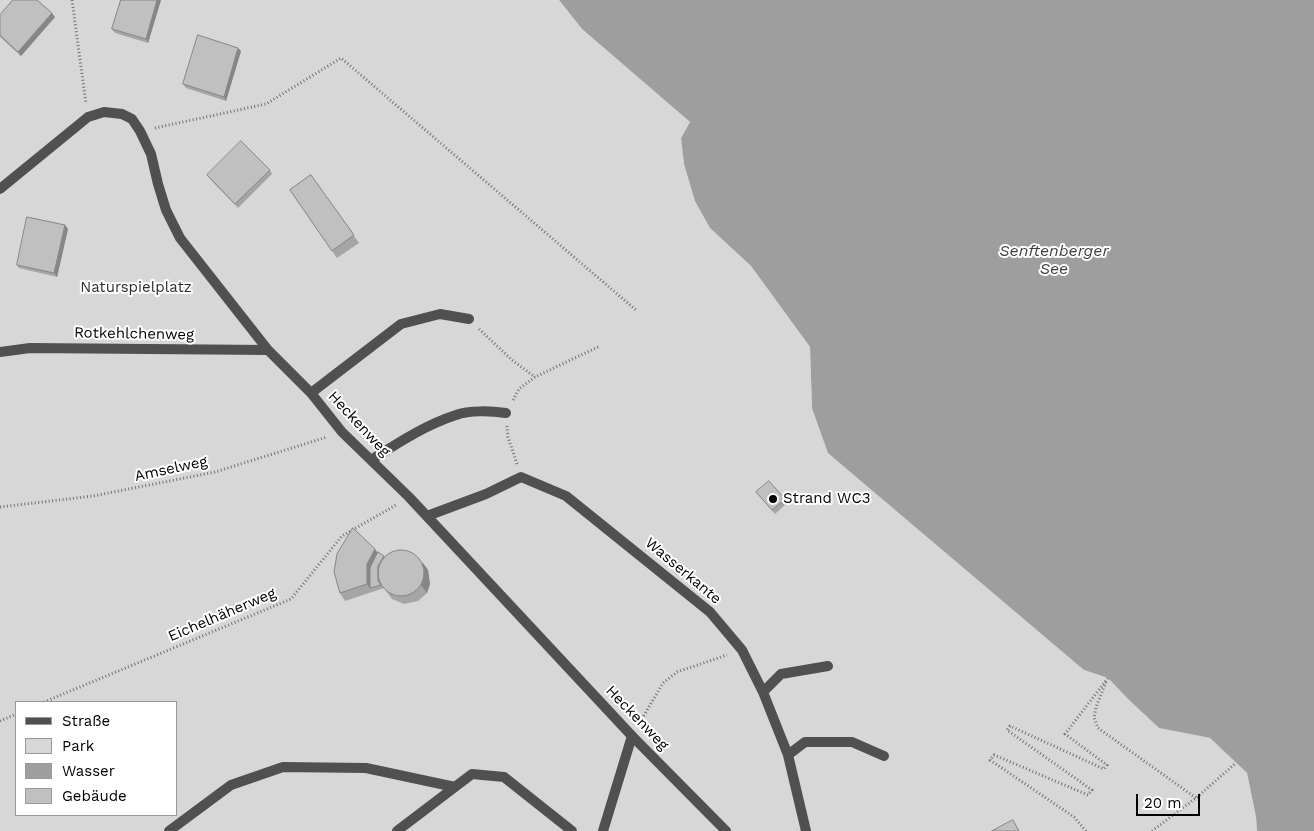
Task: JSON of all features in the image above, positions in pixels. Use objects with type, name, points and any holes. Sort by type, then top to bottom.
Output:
[{"type":"street","name":"Heckenweg","points":[[88,116],[104,112],[122,114],[132,119],[151,154],[166,210],[180,238],[268,350],[311,393],[342,432],[409,497],[632,736],[726,831]]},
{"type":"street","points":[[0,189],[88,116]]},
{"type":"street","points":[[311,393],[401,324],[440,314],[470,319]]},
{"type":"street","name":"Rotkehlchenweg","points":[[0,352],[30,348],[268,350]]},
{"type":"street","points":[[370,460],[419,430],[457,414],[491,411],[506,413]]},
{"type":"street","name":"Wasserkante","points":[[426,516],[486,494],[521,477],[566,496],[710,612],[742,650],[763,692],[788,755],[806,831]]},
{"type":"street","points":[[763,692],[781,674],[828,666]]},
{"type":"street","points":[[603,831],[632,736]]},
{"type":"street","points":[[788,755],[805,742],[852,742],[884,756]]},
{"type":"street","points":[[170,831],[170,829],[231,785],[284,767],[366,768],[455,787]]},
{"type":"street","points":[[396,831],[472,774],[504,776],[572,831]]},
{"type":"path","points":[[72,0],[88,116]]},
{"type":"path","points":[[140,132],[266,104],[341,58],[636,310]]},
{"type":"path","points":[[470,319],[512,360],[536,377],[600,346]]},
{"type":"path","name":"Amselweg","points":[[0,507],[93,496],[215,472],[342,432]]},
{"type":"path","name":"Eichelhäherweg","points":[[46,701],[291,599],[342,536],[409,497]]},
{"type":"path","points":[[632,736],[663,682],[677,672],[742,650]]},
{"type":"path","points":[[1086,831],[1074,817],[990,760],[994,755],[1088,795],[1092,790],[1007,730],[1010,726],[1104,769],[1107,765],[1065,734],[1108,678],[1096,707],[1094,718],[1098,728],[1196,798]]},
{"type":"path","points":[[0,721],[15,714]]},
{"type":"path","points":[[1152,831],[1196,798],[1236,763]]},
{"type":"green space","name":"Naturspielplatz","points":[[0,0],[559,0],[582,29],[690,122],[681,138],[684,164],[710,228],[751,266],[810,347],[812,408],[1084,670],[1108,678],[1159,728],[1210,738],[1247,773],[1257,831],[0,831]]},
{"type":"water","name":"Senftenberger See","points":[[559,0],[1314,0],[1314,831],[1257,831],[1247,773],[1210,738],[1159,728],[1108,678],[1084,670],[828,453],[812,408],[810,347],[751,266],[710,228],[695,201],[684,164],[681,138],[690,122],[582,29]]},
{"type":"building","points":[[13,0],[37,0],[52,13],[18,52],[0,35],[0,15]]},
{"type":"building","points":[[121,0],[157,0],[146,39],[112,29]]},
{"type":"building","points":[[198,35],[238,48],[224,97],[183,84]]},
{"type":"building","points":[[241,141],[270,170],[235,204],[207,175]]},
{"type":"building","points":[[311,175],[354,235],[332,251],[290,190]]},
{"type":"building","points":[[27,217],[65,225],[54,273],[17,265]]},
{"type":"building","name":"Strand WC3","points":[[769,481],[785,499],[772,510],[756,492]]},
{"type":"building","points":[[353,528],[375,549],[367,564],[367,584],[340,593],[334,572],[337,554]]},
{"type":"building","points":[[406,550],[410,551],[420,560],[423,564],[423,582],[414,592],[406,596],[396,596],[388,592],[379,582],[378,568],[382,560],[392,551]]},
{"type":"building","points":[[378,552],[384,556],[378,566],[378,581],[381,585],[370,588],[370,568]]},
{"type":"building","points":[[1013,820],[1019,831],[992,831]]},
{"type":"place","name":"Strand WC3","points":[[773,499]]}]
